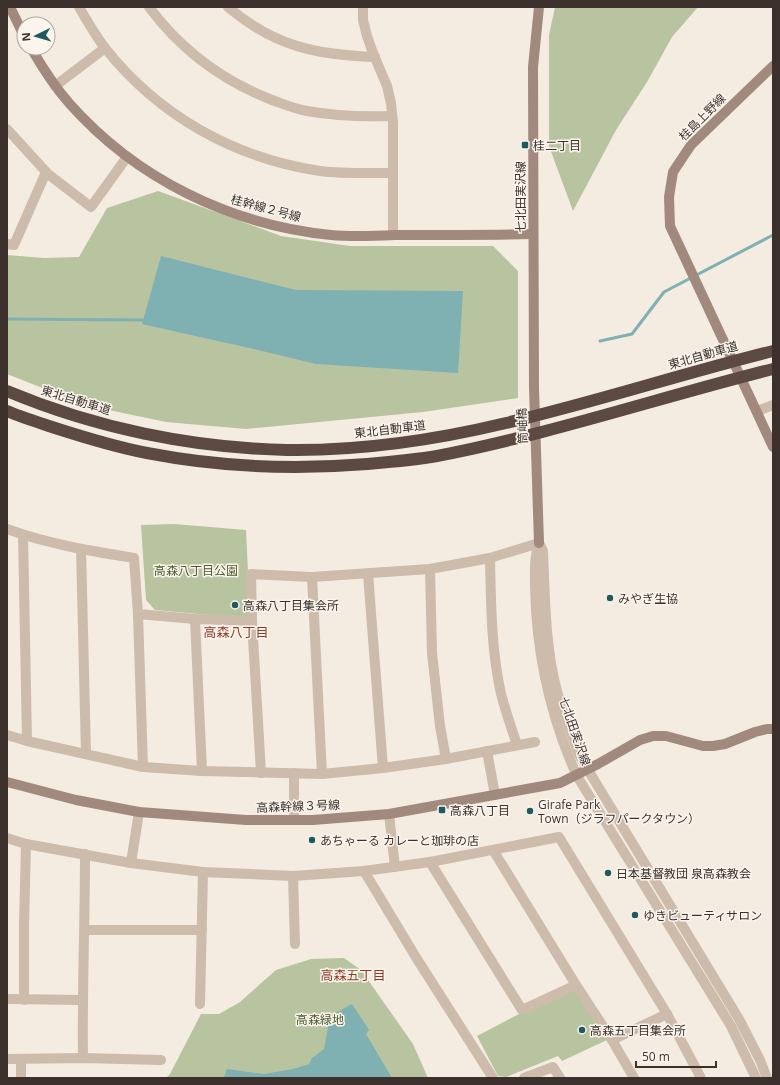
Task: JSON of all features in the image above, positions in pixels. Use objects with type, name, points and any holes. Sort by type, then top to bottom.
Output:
[{"type":"highway","name":"東北自動車道","points":[[7,391],[62,412],[102,424],[168,438],[227,446],[287,450],[331,449],[383,445],[445,436],[505,424],[558,411],[725,363],[773,351]]},
{"type":"highway","points":[[7,411],[77,435],[146,453],[216,463],[267,467],[302,467],[400,461],[435,456],[493,444],[558,429],[773,369]]},
{"type":"street","points":[[10,7],[16,19]]},
{"type":"street","points":[[79,7],[105,48],[139,84],[176,116],[223,142],[246,153],[320,171],[393,173]]},
{"type":"street","points":[[149,7],[184,46],[201,60],[234,83],[259,95],[306,111],[355,116],[392,116]]},
{"type":"street","points":[[228,7],[238,15],[277,39],[293,45],[332,54],[375,57]]},
{"type":"street","points":[[363,7],[363,20],[375,57],[387,86],[391,103],[393,235]]},
{"type":"street","name":"七北田実沢線","points":[[534,388],[533,67],[539,7]]},
{"type":"street","points":[[55,86],[105,48]]},
{"type":"street","name":"桂幹線２号線","points":[[36,56],[55,86],[68,102],[106,141],[149,172],[192,196],[248,219],[281,227],[349,236],[534,234]]},
{"type":"street","name":"桂島上野線","points":[[757,411],[670,226],[669,197],[674,172],[690,144],[773,66]]},
{"type":"street","points":[[7,129],[46,172],[91,207],[128,157]]},
{"type":"street","points":[[7,244],[14,245],[46,172]]},
{"type":"street","name":"筒岫橋","points":[[534,388],[536,465]]},
{"type":"street","points":[[773,405],[757,411],[773,447]]},
{"type":"street","name":"七北田実沢線","points":[[536,465],[539,543],[535,553],[535,609],[540,651],[548,692],[558,728],[577,776],[731,1026],[756,1078]]},
{"type":"street","points":[[7,529],[23,535],[81,549],[134,558],[138,614],[143,767]]},
{"type":"street","points":[[23,535],[27,741]]},
{"type":"street","points":[[261,773],[252,621],[251,574],[312,577],[430,569],[490,558],[539,543],[543,551],[551,659],[557,690],[565,719],[579,755],[739,1019],[760,1060],[767,1078]]},
{"type":"street","points":[[81,549],[86,754]]},
{"type":"street","points":[[490,558],[491,613],[494,656],[500,690],[517,745]]},
{"type":"street","points":[[430,569],[432,653],[439,718],[446,759]]},
{"type":"street","points":[[368,574],[384,768]]},
{"type":"street","points":[[312,577],[322,774]]},
{"type":"street","points":[[138,614],[195,619],[252,621]]},
{"type":"street","points":[[195,619],[202,771]]},
{"type":"street","name":"高森幹線３号線","points":[[7,782],[76,800],[139,812],[246,820],[313,820],[389,814],[560,783],[577,776],[640,740],[653,736],[666,736],[703,746],[713,746],[725,744],[761,731],[773,729]]},
{"type":"street","points":[[7,735],[27,741],[143,767],[202,771],[322,774],[384,768],[446,759],[535,742]]},
{"type":"street","points":[[487,751],[494,795]]},
{"type":"street","points":[[294,773],[294,820]]},
{"type":"street","points":[[131,863],[139,812]]},
{"type":"street","points":[[389,814],[395,867]]},
{"type":"street","points":[[7,838],[26,844],[131,863],[203,872],[293,876],[364,871],[430,862],[559,837],[667,1014],[701,1078]]},
{"type":"street","points":[[24,1000],[26,844]]},
{"type":"street","points":[[493,850],[576,985],[612,1040],[634,1078]]},
{"type":"street","points":[[83,1058],[82,1000],[85,930],[84,854]]},
{"type":"street","points":[[430,862],[522,1010],[576,985]]},
{"type":"street","points":[[364,871],[417,959],[493,1078]]},
{"type":"street","points":[[200,1004],[203,872]]},
{"type":"street","points":[[293,876],[295,944]]},
{"type":"street","points":[[85,930],[202,930]]},
{"type":"street","points":[[7,999],[82,1000]]},
{"type":"street","points":[[612,1040],[667,1014]]},
{"type":"street","points":[[7,1059],[83,1058],[161,1060]]},
{"type":"street","points":[[21,1059],[21,1078]]},
{"type":"street","points":[[524,1078],[553,1067],[560,1078]]},
{"type":"green space","points":[[555,7],[698,7],[672,37],[647,82],[616,130],[573,211],[549,146],[549,35]]},
{"type":"green space","points":[[158,191],[281,236],[350,246],[493,246],[518,271],[518,398],[423,412],[246,429],[166,422],[85,405],[7,374],[7,255],[44,258],[79,257],[107,208]]},
{"type":"green space","name":"高森八丁目公園","points":[[174,524],[246,530],[250,615],[242,618],[155,610],[146,600],[141,525]]},
{"type":"green space","name":"高森緑地","points":[[344,958],[361,970],[413,1044],[428,1078],[166,1078],[170,1074],[201,1014],[219,1014],[240,1002],[276,970],[311,959]]},
{"type":"green space","points":[[572,990],[578,993],[607,1040],[562,1061],[558,1056],[506,1077],[498,1076],[477,1036],[523,1012]]},
{"type":"water","points":[[161,256],[296,290],[463,291],[458,373],[316,364],[142,324]]},
{"type":"water","points":[[352,1004],[369,1030],[366,1034],[392,1078],[224,1077],[227,1069],[264,1074],[293,1069],[309,1064],[312,1058],[324,1049],[330,1016]]},
{"type":"waterway","points":[[600,341],[632,334],[664,292],[773,235]]},
{"type":"waterway","points":[[7,319],[147,320]]},
{"type":"place","name":"桂二丁目","points":[[525,145]]},
{"type":"place","name":"みやぎ生協","points":[[610,598]]},
{"type":"place","name":"高森八丁目集会所","points":[[235,605]]},
{"type":"place","name":"高森八丁目","points":[[442,810]]},
{"type":"place","name":"Girafe Park Town（ジラフパークタウン）","points":[[530,811]]},
{"type":"place","name":"あちゃーる カレーと珈琲の店","points":[[312,840]]},
{"type":"place","name":"日本基督教団 泉高森教会","points":[[608,873]]},
{"type":"place","name":"ゆきビューティサロン","points":[[635,915]]},
{"type":"place","name":"高森五丁目集会所","points":[[582,1030]]},
{"type":"district","name":"高森八丁目","points":[[236,632]]},
{"type":"district","name":"高森五丁目","points":[[353,975]]}]
